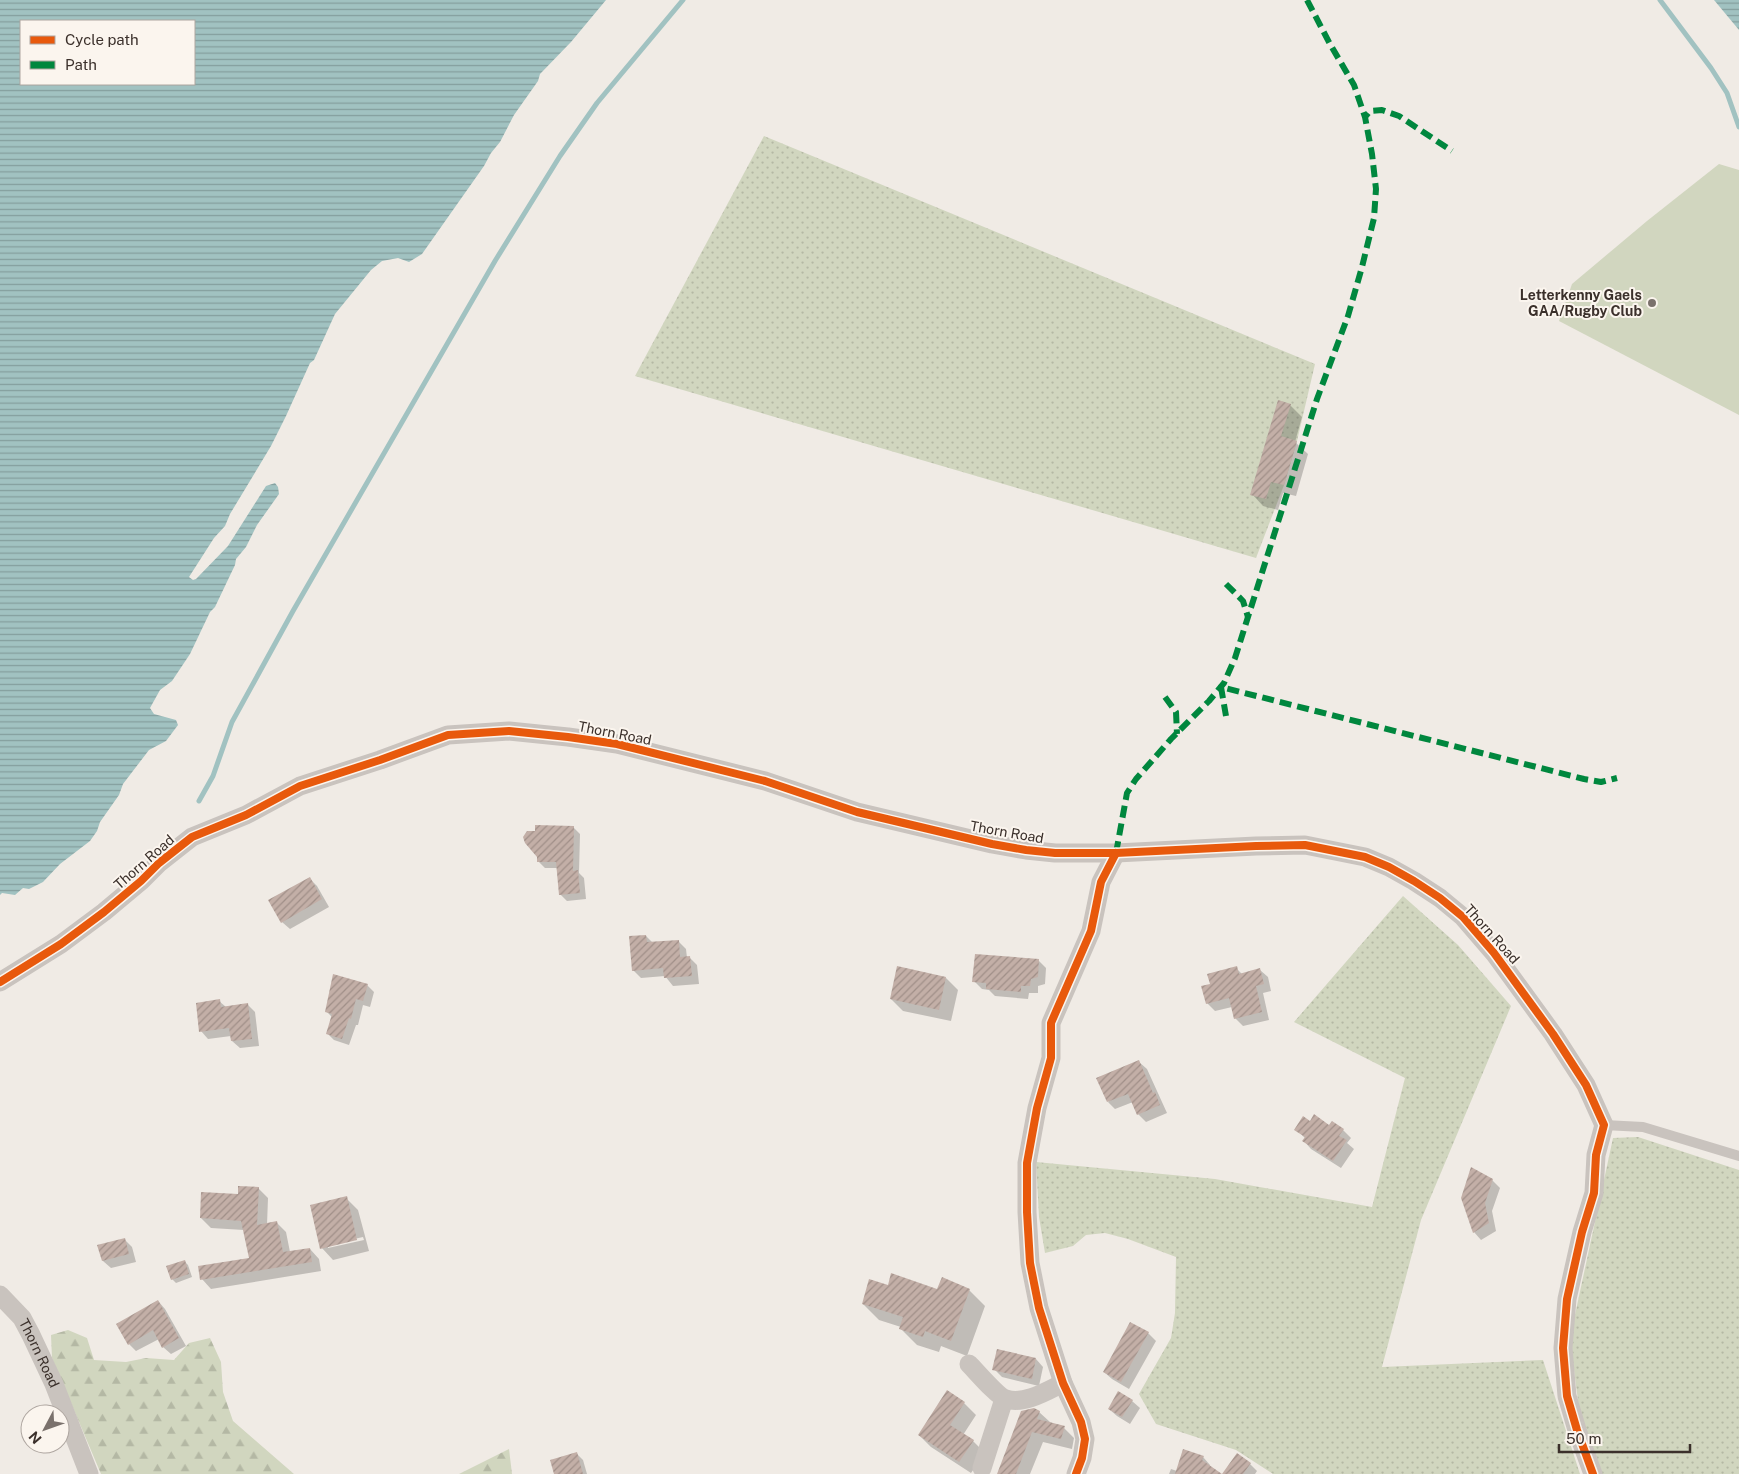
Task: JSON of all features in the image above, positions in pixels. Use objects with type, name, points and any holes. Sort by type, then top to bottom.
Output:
[{"type":"street","name":"Thorn Road","points":[[0,982],[61,944],[104,912],[159,863],[192,837],[246,814],[300,786],[448,735],[509,731],[568,736],[617,744],[765,781],[857,812],[992,844],[1056,853],[1116,853],[1306,845],[1364,857],[1389,867],[1440,898],[1463,917],[1494,952],[1575,1066],[1604,1125]]},
{"type":"street","points":[[1076,1474],[1082,1458],[1085,1439],[1082,1422],[1063,1384],[1039,1308],[1030,1263],[1027,1163],[1037,1108],[1051,1058],[1051,1023],[1091,931],[1101,882],[1116,853]]},
{"type":"street","points":[[1593,1474],[1577,1430],[1568,1396],[1563,1348],[1567,1299],[1582,1232],[1594,1193],[1596,1155],[1604,1125]]},
{"type":"street","name":"Thorn Road","points":[[0,1295],[22,1318],[31,1335],[54,1384],[89,1474]]},
{"type":"street","points":[[969,1364],[1004,1399],[1026,1398],[1041,1394],[1063,1384]]},
{"type":"street","points":[[982,1468],[1004,1399]]},
{"type":"lane","points":[[1604,1125],[1644,1127],[1739,1156]]},
{"type":"green space","points":[[764,136],[1315,364],[1297,441],[1284,485],[1256,558],[635,376]]},
{"type":"green space","name":"Letterkenny Gaels GAA/Rugby Club","points":[[1719,164],[1739,170],[1739,415],[1559,321],[1572,284]]},
{"type":"green space","points":[[1403,896],[1458,945],[1511,1006],[1421,1220],[1382,1367],[1543,1360],[1580,1474],[1273,1474],[1236,1450],[1156,1424],[1139,1394],[1171,1338],[1175,1313],[1176,1257],[1128,1239],[1105,1233],[1086,1235],[1073,1246],[1045,1253],[1039,1217],[1036,1162],[1215,1179],[1372,1207],[1405,1078],[1294,1022]]},
{"type":"green space","points":[[1638,1137],[1739,1170],[1739,1474],[1600,1474],[1579,1409],[1570,1338],[1613,1138]]},
{"type":"green space","points":[[68,1330],[87,1338],[94,1360],[126,1362],[146,1358],[174,1360],[189,1343],[210,1338],[221,1362],[223,1392],[233,1421],[294,1474],[101,1474],[52,1358],[51,1335]]},
{"type":"green space","points":[[509,1449],[512,1474],[459,1474]]},
{"type":"water","points":[[0,0],[606,0],[571,42],[540,74],[538,81],[514,115],[500,142],[422,254],[409,262],[398,258],[382,261],[371,270],[335,314],[271,446],[230,514],[225,526],[214,538],[189,577],[193,580],[196,579],[228,546],[266,486],[275,483],[279,494],[257,525],[246,547],[236,559],[215,607],[210,612],[190,654],[172,681],[160,690],[150,708],[154,714],[176,720],[178,725],[166,741],[149,750],[123,784],[119,795],[100,822],[97,831],[90,841],[60,864],[43,882],[29,889],[23,888],[15,895],[2,893],[0,895]]},
{"type":"water","points":[[1714,0],[1739,0],[1739,30]]},
{"type":"building","points":[[1278,400],[1291,404],[1281,436],[1297,441],[1284,485],[1271,482],[1266,499],[1250,495]]},
{"type":"building","points":[[535,825],[574,826],[573,871],[578,870],[580,893],[559,895],[556,862],[537,862],[537,857],[525,843],[523,837],[527,831],[535,831]]},
{"type":"building","points":[[310,877],[322,899],[281,923],[268,900]]},
{"type":"building","points":[[646,935],[647,942],[679,940],[680,957],[690,956],[692,976],[664,978],[663,968],[632,971],[629,936]]},
{"type":"building","points":[[975,954],[1039,959],[1038,977],[1031,979],[1030,986],[1021,986],[1021,992],[986,989],[986,983],[972,982]]},
{"type":"building","points":[[897,966],[946,977],[939,1010],[890,999]]},
{"type":"building","points":[[1237,966],[1239,974],[1260,968],[1264,984],[1256,986],[1262,1012],[1234,1019],[1229,998],[1206,1004],[1201,986],[1210,984],[1207,974]]},
{"type":"building","points":[[333,974],[368,984],[363,1001],[356,999],[351,1019],[349,1018],[342,1039],[326,1034],[332,1014],[325,1012]]},
{"type":"building","points":[[220,999],[221,1007],[248,1003],[252,1039],[231,1041],[229,1028],[199,1032],[196,1003]]},
{"type":"building","points":[[1139,1060],[1160,1105],[1137,1115],[1128,1094],[1107,1102],[1096,1078]]},
{"type":"building","points":[[1314,1114],[1329,1125],[1332,1121],[1344,1129],[1339,1136],[1347,1140],[1333,1161],[1302,1141],[1305,1137],[1294,1130],[1303,1116],[1310,1121]]},
{"type":"building","points":[[1471,1167],[1493,1179],[1485,1203],[1489,1223],[1473,1233],[1461,1198]]},
{"type":"building","points":[[238,1186],[259,1187],[257,1225],[277,1221],[283,1252],[310,1248],[312,1262],[200,1280],[198,1266],[249,1258],[241,1221],[200,1218],[201,1192],[238,1194]]},
{"type":"building","points":[[347,1196],[357,1240],[320,1249],[310,1205]]},
{"type":"building","points":[[125,1238],[129,1254],[102,1261],[97,1245]]},
{"type":"building","points":[[185,1260],[189,1274],[171,1280],[166,1266]]},
{"type":"building","points":[[891,1273],[937,1289],[942,1277],[970,1289],[951,1341],[925,1331],[923,1337],[899,1329],[903,1317],[862,1304],[869,1279],[888,1285]]},
{"type":"building","points":[[158,1300],[179,1338],[162,1348],[153,1330],[128,1345],[116,1324]]},
{"type":"building","points":[[1130,1322],[1149,1332],[1121,1382],[1103,1372]]},
{"type":"building","points":[[997,1349],[1036,1358],[1032,1379],[992,1370]]},
{"type":"building","points":[[947,1390],[965,1402],[950,1425],[974,1440],[959,1462],[918,1435]]},
{"type":"building","points":[[1118,1391],[1133,1400],[1122,1417],[1108,1409]]},
{"type":"building","points":[[1034,1408],[1040,1411],[1037,1419],[1065,1426],[1061,1439],[1032,1432],[1016,1474],[997,1474],[1021,1411]]},
{"type":"building","points":[[1183,1449],[1204,1456],[1202,1460],[1222,1474],[1175,1474]]},
{"type":"building","points":[[577,1452],[583,1474],[554,1474],[550,1460]]},
{"type":"building","points":[[1237,1453],[1251,1463],[1243,1474],[1222,1474]]},
{"type":"waterway","points":[[199,801],[213,776],[232,722],[293,611],[495,261],[560,156],[597,103],[683,0]]},
{"type":"waterway","points":[[1660,0],[1711,68],[1727,93],[1739,127]]},
{"type":"marked path","points":[[1307,0],[1354,85],[1365,117]]},
{"type":"marked path","points":[[1116,853],[1127,793],[1136,779],[1171,739],[1224,683],[1235,658],[1317,399],[1348,316],[1374,218],[1376,189],[1365,117],[1370,111],[1382,110],[1399,116],[1452,151]]},
{"type":"marked path","points":[[1226,584],[1243,601],[1248,617]]},
{"type":"marked path","points":[[1226,716],[1221,687],[1584,779],[1601,782],[1617,778]]},
{"type":"marked path","points":[[1165,697],[1176,712],[1177,734]]},
{"type":"cycle path","points":[[0,982],[61,944],[104,912],[159,863],[192,837],[246,815],[300,786],[448,735],[509,731],[617,744],[765,781],[857,812],[992,844],[1026,850],[1055,853],[1116,853],[1305,845],[1365,857],[1389,867],[1414,881],[1440,898],[1463,917],[1494,953],[1553,1034],[1586,1085],[1604,1125],[1596,1155],[1594,1193],[1582,1232],[1567,1299],[1563,1348],[1567,1396],[1593,1474]]},
{"type":"cycle path","points":[[1076,1474],[1082,1458],[1085,1439],[1081,1422],[1063,1383],[1039,1308],[1030,1263],[1027,1163],[1037,1108],[1051,1058],[1051,1023],[1091,931],[1101,882],[1116,853]]},
{"type":"place","name":"Letterkenny Gaels GAA/Rugby Club","points":[[1652,303]]}]
